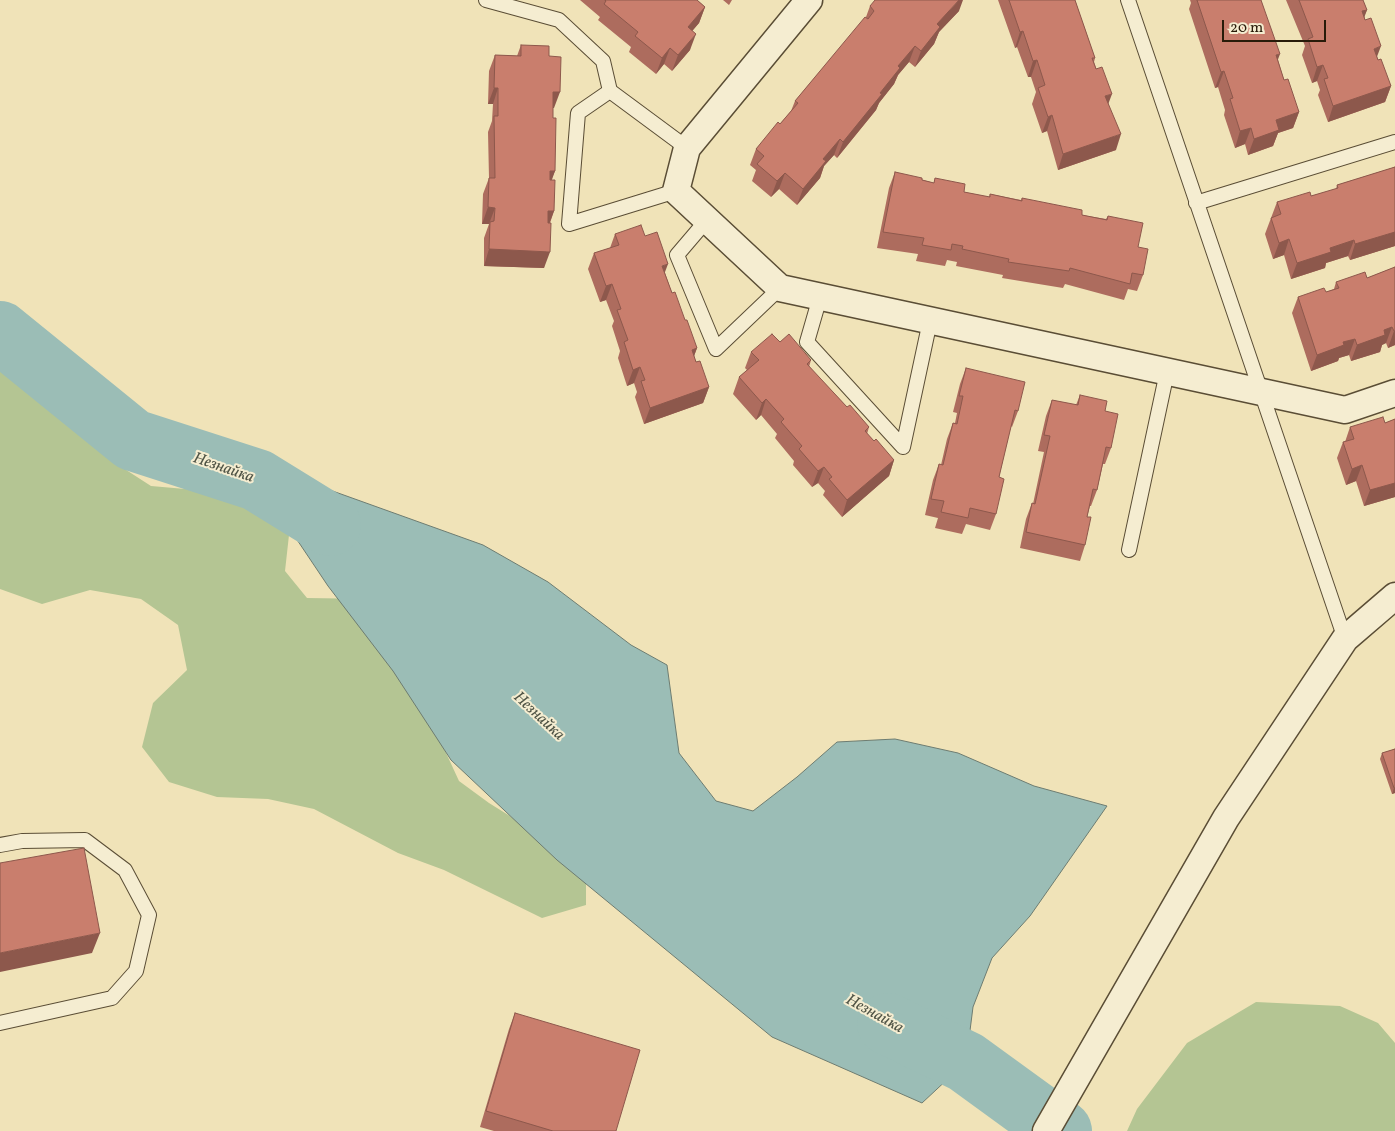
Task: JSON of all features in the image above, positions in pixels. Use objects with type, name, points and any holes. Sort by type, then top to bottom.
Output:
[{"type":"street","points":[[809,0],[687,148],[676,191],[780,288],[1167,372],[1260,389],[1346,410],[1395,393]]},
{"type":"street","points":[[1046,1131],[1226,818],[1345,639],[1395,596]]},
{"type":"lane","points":[[486,0],[559,20],[603,61],[610,91],[687,148]]},
{"type":"lane","points":[[1128,0],[1345,639]]},
{"type":"lane","points":[[610,91],[578,113],[569,224],[676,191]]},
{"type":"lane","points":[[1196,202],[1395,142]]},
{"type":"lane","points":[[706,221],[677,255],[716,349],[780,288]]},
{"type":"lane","points":[[820,297],[807,342],[903,447],[930,321]]},
{"type":"lane","points":[[1129,550],[1167,372]]},
{"type":"lane","points":[[0,845],[22,841],[85,840],[125,870],[149,915],[136,971],[112,998],[0,1023]]},
{"type":"green space","points":[[0,349],[14,357],[40,382],[92,442],[120,466],[151,486],[231,493],[267,507],[289,535],[285,571],[307,598],[375,599],[459,781],[489,803],[550,841],[586,868],[586,905],[542,918],[444,870],[398,853],[314,809],[268,799],[217,797],[169,782],[142,747],[153,703],[187,670],[178,625],[141,599],[90,590],[42,604],[0,589]]},
{"type":"green space","points":[[1256,1002],[1340,1006],[1378,1023],[1395,1043],[1395,1131],[1127,1131],[1137,1109],[1187,1043]]},
{"type":"water","points":[[257,480],[327,489],[483,545],[548,582],[631,645],[667,665],[679,753],[716,801],[753,811],[797,777],[837,742],[895,739],[958,753],[1034,786],[1107,806],[1030,916],[992,958],[973,1007],[966,1062],[922,1103],[772,1037],[557,860],[451,760],[393,671],[328,586]]},
{"type":"building","points":[[605,0],[697,0],[705,7],[688,27],[696,34],[678,55],[670,48],[662,58],[635,36],[638,32],[604,4]]},
{"type":"building","points":[[875,0],[959,0],[937,24],[940,27],[921,51],[915,46],[898,66],[900,68],[880,93],[882,94],[843,142],[840,139],[823,159],[826,161],[803,189],[785,173],[777,181],[757,164],[764,156],[756,149],[778,122],[780,124],[798,103],[795,101],[865,17],[868,19],[874,11],[870,6]]},
{"type":"building","points":[[1009,0],[1075,0],[1095,58],[1092,58],[1096,69],[1102,67],[1112,94],[1105,96],[1121,134],[1063,154],[1052,115],[1048,117],[1038,88],[1045,85],[1037,60],[1033,61],[1023,31],[1020,32]]},
{"type":"building","points":[[1197,0],[1261,0],[1280,54],[1276,55],[1284,80],[1288,79],[1299,112],[1276,120],[1279,130],[1254,139],[1251,128],[1240,131],[1230,99],[1233,98],[1224,71],[1221,72]]},
{"type":"building","points":[[1299,0],[1363,0],[1367,10],[1362,11],[1365,20],[1371,18],[1381,46],[1374,49],[1378,60],[1381,59],[1391,86],[1333,106],[1324,79],[1328,78],[1323,65],[1317,67],[1308,39],[1313,37]]},
{"type":"building","points":[[521,45],[549,46],[549,56],[561,57],[560,92],[553,92],[553,118],[556,118],[555,171],[550,171],[550,180],[555,180],[554,211],[548,211],[548,223],[551,223],[550,252],[489,249],[490,222],[494,221],[495,208],[488,207],[489,178],[495,178],[494,116],[498,116],[498,88],[494,88],[495,55],[521,56]]},
{"type":"building","points":[[1395,167],[1395,232],[1355,244],[1354,240],[1330,248],[1331,252],[1297,263],[1289,239],[1279,243],[1271,218],[1281,214],[1277,202],[1310,192],[1311,196],[1338,188],[1337,185]]},
{"type":"building","points":[[895,172],[922,178],[922,180],[934,183],[935,178],[965,184],[964,192],[990,197],[990,194],[1022,201],[1022,198],[1082,210],[1082,215],[1107,220],[1108,216],[1143,223],[1138,247],[1148,249],[1143,275],[1132,273],[1130,284],[1070,268],[1069,271],[1008,262],[1009,259],[962,249],[963,246],[952,244],[951,250],[922,245],[924,238],[883,232]]},
{"type":"building","points":[[641,225],[645,236],[657,232],[668,264],[662,266],[672,293],[675,292],[685,320],[687,320],[697,348],[692,350],[696,362],[700,361],[709,387],[650,408],[641,381],[645,380],[640,367],[633,370],[624,342],[628,340],[617,310],[621,309],[612,284],[606,286],[594,253],[619,245],[615,234]]},
{"type":"building","points":[[1395,267],[1395,331],[1392,327],[1384,330],[1385,335],[1357,345],[1355,339],[1343,342],[1344,345],[1317,355],[1298,297],[1324,288],[1326,292],[1339,288],[1336,282],[1365,272],[1367,278]]},
{"type":"building","points":[[772,334],[780,342],[789,334],[811,360],[807,364],[847,407],[850,405],[869,427],[865,431],[874,441],[876,439],[894,460],[847,500],[829,479],[832,477],[824,467],[818,471],[799,449],[802,446],[781,422],[784,419],[766,399],[762,403],[739,377],[759,360],[751,352]]},
{"type":"building","points":[[966,368],[1025,382],[1018,411],[1015,410],[999,477],[1004,479],[996,514],[970,508],[968,518],[941,512],[944,501],[931,499],[939,464],[943,465],[953,423],[957,424],[963,396],[959,396]]},
{"type":"building","points":[[1080,395],[1107,401],[1105,411],[1118,414],[1111,448],[1106,447],[1097,490],[1093,489],[1087,517],[1091,517],[1085,545],[1026,532],[1032,503],[1035,504],[1050,436],[1044,435],[1052,400],[1078,405]]},
{"type":"building","points":[[1383,417],[1385,423],[1395,419],[1395,483],[1370,490],[1362,465],[1352,469],[1343,442],[1354,439],[1350,427]]},
{"type":"building","points":[[1395,749],[1395,788],[1394,788],[1382,753]]},
{"type":"building","points":[[84,848],[100,933],[0,953],[0,863]]},
{"type":"building","points":[[515,1013],[640,1050],[616,1131],[553,1131],[486,1111]]},
{"type":"waterway","name":"Незнайка","points":[[0,332],[133,440],[257,480],[330,525]]},
{"type":"waterway","name":"Незнайка","points":[[888,1024],[966,1062],[1061,1131]]}]
